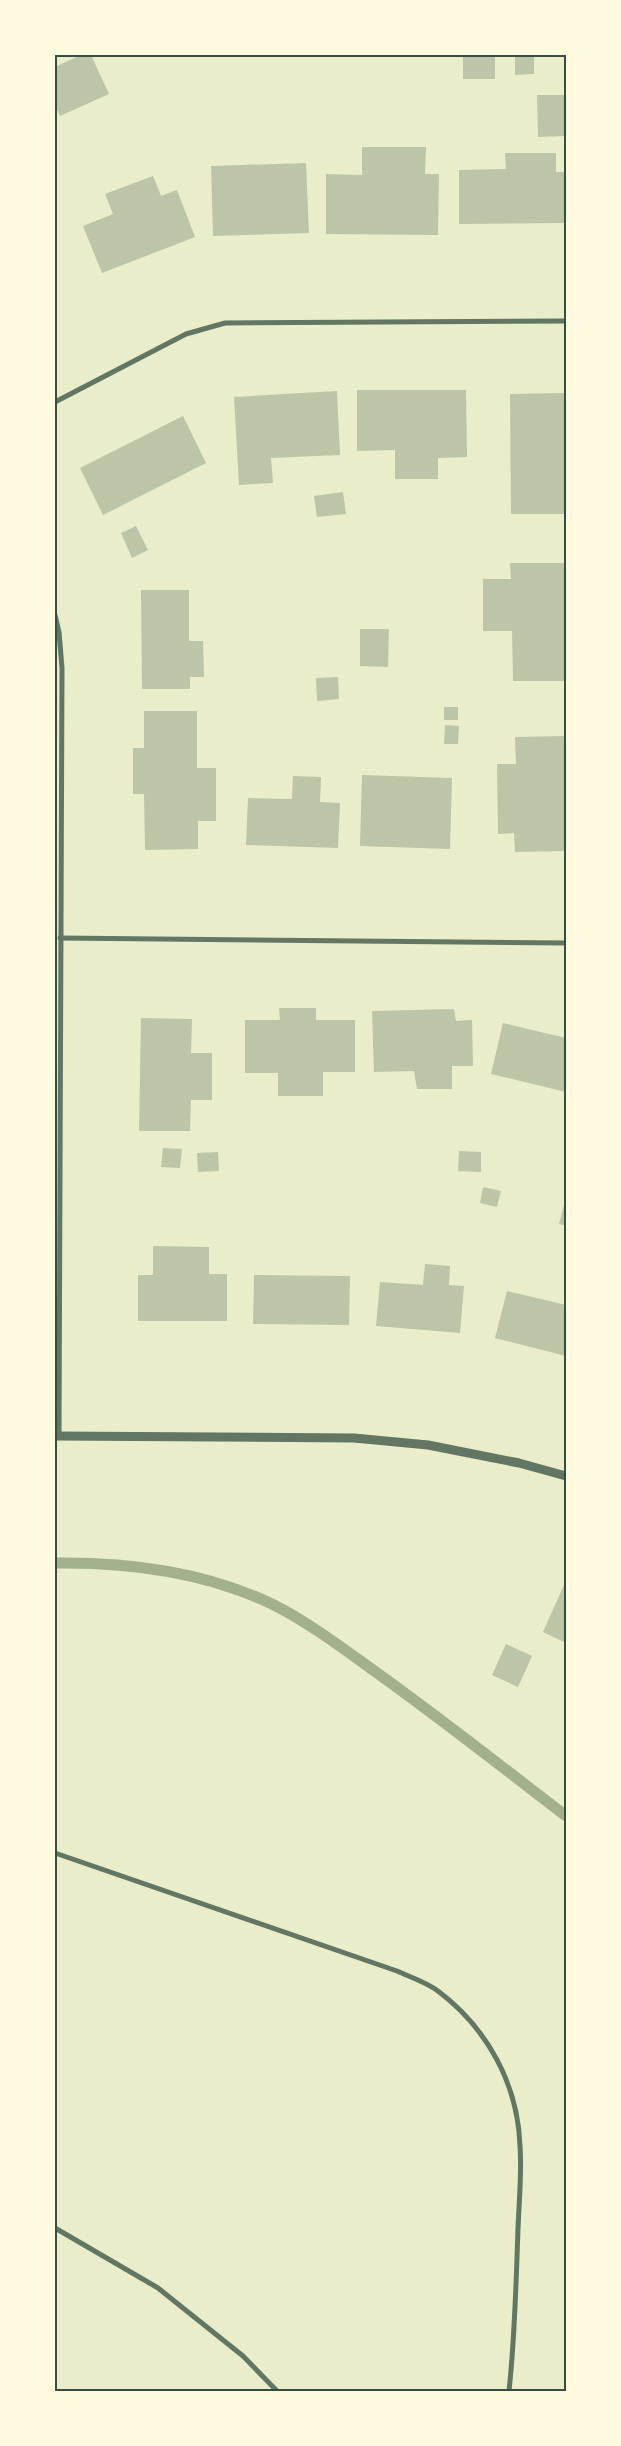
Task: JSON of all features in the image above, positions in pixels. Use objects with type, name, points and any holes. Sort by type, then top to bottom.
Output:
[{"type":"street","points":[[55,402],[186,334],[225,323],[566,321]]},
{"type":"street","points":[[55,615],[59,632],[62,668],[57,1436],[354,1438],[428,1445],[519,1463],[566,1476]]},
{"type":"street","points":[[60,938],[566,943]]},
{"type":"street","points":[[55,1853],[397,1971],[436,1990],[463,2014],[483,2037],[502,2066],[516,2107],[520,2145],[515,2335],[508,2391]]},
{"type":"street","points":[[55,2228],[158,2288],[243,2356],[277,2391]]},
{"type":"building","points":[[81,55],[91,55],[109,94],[60,116],[55,105],[55,67]]},
{"type":"building","points":[[463,55],[495,55],[495,79],[463,79]]},
{"type":"building","points":[[515,55],[534,55],[534,74],[515,75]]},
{"type":"building","points":[[537,95],[566,95],[566,136],[538,137]]},
{"type":"building","points":[[362,147],[426,147],[425,174],[439,174],[438,235],[326,234],[326,174],[362,175]]},
{"type":"building","points":[[505,153],[556,153],[556,172],[566,172],[566,223],[459,224],[459,170],[506,169]]},
{"type":"building","points":[[306,163],[309,233],[213,236],[211,166]]},
{"type":"building","points":[[153,176],[161,196],[177,190],[195,237],[102,273],[83,226],[113,214],[105,194]]},
{"type":"building","points":[[357,390],[466,390],[467,457],[438,458],[438,479],[395,479],[395,450],[357,451]]},
{"type":"building","points":[[337,391],[340,455],[271,458],[273,483],[239,485],[234,397]]},
{"type":"building","points":[[566,393],[566,514],[511,514],[510,394]]},
{"type":"building","points":[[183,416],[206,463],[103,515],[80,468]]},
{"type":"building","points":[[343,492],[346,514],[317,517],[314,496]]},
{"type":"building","points":[[136,526],[148,550],[132,558],[121,533]]},
{"type":"building","points":[[510,563],[565,563],[566,681],[513,681],[512,631],[483,631],[483,579],[511,579]]},
{"type":"building","points":[[141,590],[189,590],[189,641],[203,641],[204,677],[190,677],[190,689],[142,689]]},
{"type":"building","points":[[360,629],[389,629],[388,667],[360,666]]},
{"type":"building","points":[[338,677],[339,699],[317,701],[316,678]]},
{"type":"building","points":[[444,707],[458,707],[458,720],[444,720]]},
{"type":"building","points":[[144,711],[197,711],[197,768],[216,768],[216,821],[198,821],[198,849],[145,850],[144,794],[133,794],[133,748],[144,748]]},
{"type":"building","points":[[445,725],[459,726],[458,744],[444,744]]},
{"type":"building","points":[[566,736],[566,851],[515,852],[514,833],[498,834],[497,764],[516,764],[515,737]]},
{"type":"building","points":[[362,775],[452,778],[450,849],[360,846]]},
{"type":"building","points":[[293,776],[321,777],[320,802],[340,803],[338,848],[246,845],[248,798],[292,799]]},
{"type":"building","points":[[279,1008],[316,1008],[316,1020],[355,1020],[355,1072],[323,1072],[323,1096],[278,1096],[278,1073],[245,1073],[245,1020],[280,1020]]},
{"type":"building","points":[[454,1009],[456,1021],[472,1020],[473,1066],[452,1066],[452,1089],[417,1089],[414,1071],[374,1072],[372,1011]]},
{"type":"building","points":[[141,1018],[192,1019],[191,1053],[212,1053],[212,1100],[191,1100],[190,1131],[139,1131]]},
{"type":"building","points":[[503,1023],[566,1038],[566,1092],[491,1074]]},
{"type":"building","points":[[163,1148],[182,1149],[180,1168],[161,1167]]},
{"type":"building","points":[[459,1151],[481,1152],[481,1172],[458,1171]]},
{"type":"building","points":[[218,1152],[219,1171],[198,1172],[197,1153]]},
{"type":"building","points":[[483,1187],[501,1191],[497,1207],[480,1203]]},
{"type":"building","points":[[564,1205],[566,1205],[566,1226],[559,1224]]},
{"type":"building","points":[[153,1246],[209,1247],[209,1274],[227,1274],[227,1321],[138,1321],[138,1275],[153,1275]]},
{"type":"building","points":[[425,1264],[450,1266],[449,1285],[464,1286],[460,1333],[376,1326],[380,1282],[423,1285]]},
{"type":"building","points":[[254,1275],[350,1276],[349,1325],[253,1324]]},
{"type":"building","points":[[507,1291],[566,1305],[566,1356],[495,1338]]},
{"type":"building","points":[[564,1585],[566,1586],[566,1643],[543,1632]]},
{"type":"building","points":[[506,1644],[532,1656],[518,1687],[492,1675]]},
{"type":"waterway","points":[[55,1563],[111,1564],[166,1571],[220,1584],[272,1604],[311,1627],[398,1688],[566,1816]]}]
